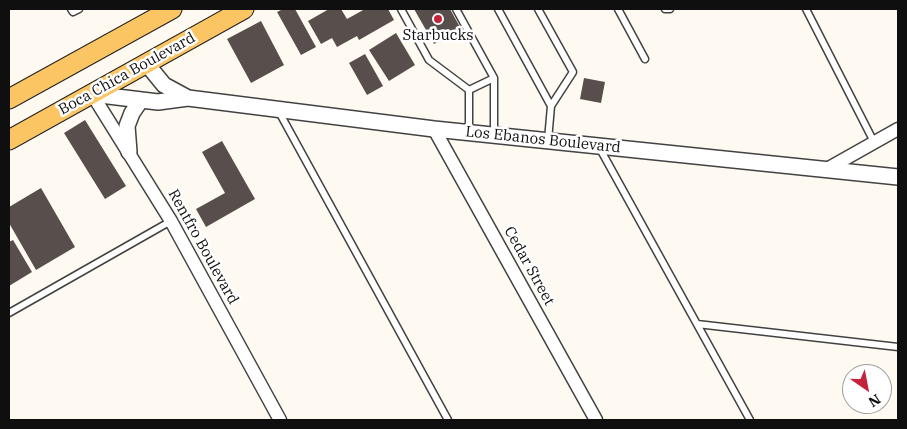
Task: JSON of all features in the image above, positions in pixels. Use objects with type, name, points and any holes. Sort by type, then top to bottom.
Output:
[{"type":"main road","name":"Boca Chica Boulevard","points":[[9,140],[244,9]]},
{"type":"main road","points":[[11,94],[164,11]]},
{"type":"street","name":"Los Ebanos Boulevard","points":[[146,63],[164,85],[188,98]]},
{"type":"street","name":"Los Ebanos Boulevard","points":[[92,94],[158,102],[188,98],[434,129],[898,176]]},
{"type":"street","name":"Rentfro Boulevard","points":[[92,94],[113,131],[129,152],[171,221],[280,420]]},
{"type":"street","points":[[129,152],[126,126],[132,113],[142,100]]},
{"type":"street","name":"Cedar Street","points":[[434,129],[596,420]]},
{"type":"street","points":[[827,169],[898,129]]},
{"type":"lane","points":[[71,9],[73,12],[79,9]]},
{"type":"lane","points":[[401,9],[430,60],[470,90]]},
{"type":"lane","points":[[456,9],[494,78],[494,135]]},
{"type":"lane","points":[[498,9],[551,106]]},
{"type":"lane","points":[[538,9],[573,72],[551,106],[548,140]]},
{"type":"lane","points":[[618,9],[645,59]]},
{"type":"lane","points":[[665,9],[670,9]]},
{"type":"lane","points":[[806,9],[874,142]]},
{"type":"lane","points":[[470,90],[494,78]]},
{"type":"lane","points":[[469,132],[470,90]]},
{"type":"lane","points":[[277,109],[448,420]]},
{"type":"lane","points":[[598,146],[750,420]]},
{"type":"lane","points":[[9,313],[171,221]]},
{"type":"lane","points":[[697,324],[898,347]]},
{"type":"building","points":[[283,9],[295,9],[316,47],[301,55],[277,12]]},
{"type":"building","points":[[329,9],[341,9],[347,19],[365,9],[388,9],[394,20],[359,40],[357,36],[337,47],[332,38],[321,44],[308,21]]},
{"type":"building","name":"Starbucks","points":[[414,9],[450,9],[461,29],[434,44]]},
{"type":"building","points":[[261,21],[284,65],[251,83],[227,39]]},
{"type":"building","points":[[396,33],[415,65],[389,81],[369,50]]},
{"type":"building","points":[[365,54],[383,86],[367,95],[349,63]]},
{"type":"building","points":[[584,78],[605,82],[601,103],[580,99]]},
{"type":"building","points":[[85,120],[126,186],[105,199],[64,133]]},
{"type":"building","points":[[222,141],[255,199],[206,227],[196,209],[225,193],[202,152]]},
{"type":"building","points":[[41,188],[75,247],[36,270],[9,223],[9,207]]},
{"type":"building","points":[[13,240],[32,272],[9,286],[9,242]]},
{"type":"place","name":"Starbucks","points":[[438,19]]}]
